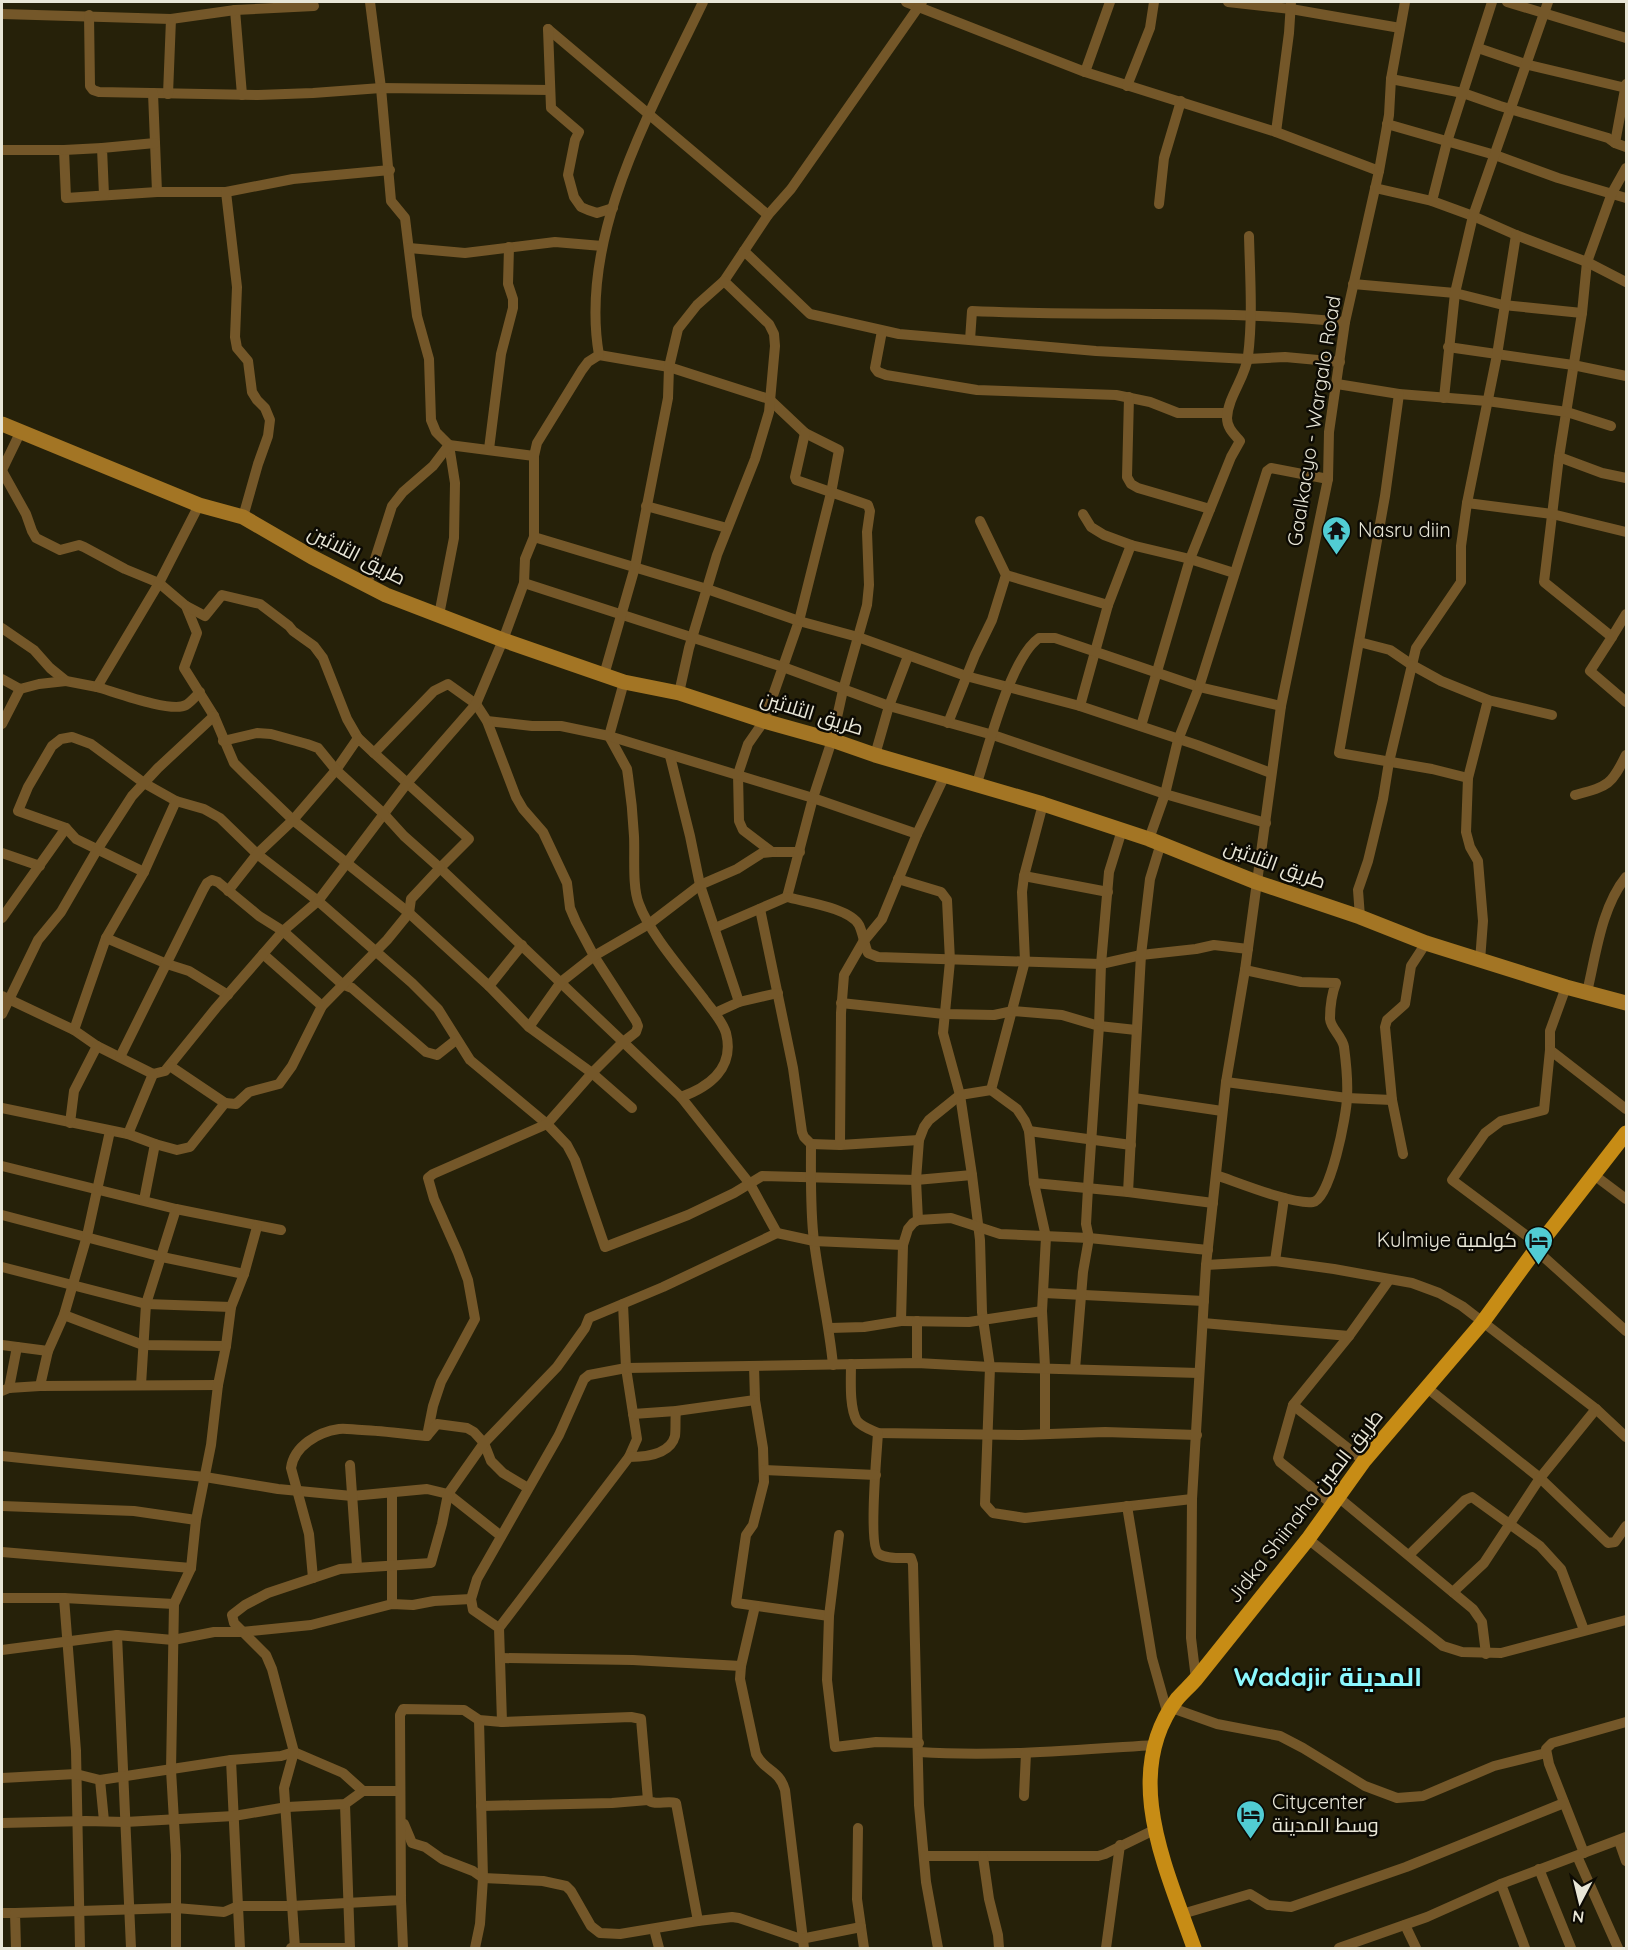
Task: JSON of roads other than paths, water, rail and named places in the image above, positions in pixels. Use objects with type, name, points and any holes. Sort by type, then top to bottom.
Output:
[{"type":"main road","name":"طريق الثلاثين","points":[[2,424],[199,505],[243,517],[312,557],[386,595],[503,640],[624,682],[679,693],[976,786],[1043,804],[1155,841],[1256,882],[1360,917],[1426,943],[1566,987],[1626,1003]]},
{"type":"main road","name":"Jidka Shiinaha طريق الصين","points":[[1194,1948],[1154,1830],[1150,1773],[1155,1745],[1170,1712],[1178,1699],[1308,1539],[1364,1461],[1482,1323],[1537,1247],[1594,1175],[1619,1151],[1626,1132]]},
{"type":"street","points":[[370,2],[390,170],[391,201],[405,218],[417,316],[429,359],[431,420],[436,432],[449,445],[456,483],[454,538],[440,615]]},
{"type":"street","points":[[599,355],[595,315],[602,246],[613,208],[650,114],[703,2]]},
{"type":"street","points":[[906,2],[921,5],[1085,72],[1276,132],[1379,171]]},
{"type":"street","points":[[1085,72],[1110,2]]},
{"type":"street","points":[[1127,86],[1150,28],[1154,2]]},
{"type":"street","points":[[1228,2],[1291,5],[1400,28]]},
{"type":"street","name":"Gaalkacyo - Wargalo Road","points":[[1196,1679],[1191,1638],[1192,1499],[1206,1265],[1222,1111],[1245,970],[1281,706],[1328,479],[1329,432],[1345,322],[1376,188],[1387,124],[1391,79],[1405,2]]},
{"type":"street","points":[[1432,201],[1447,142],[1492,2]]},
{"type":"street","points":[[1507,2],[1626,38]]},
{"type":"street","points":[[1444,398],[1455,293],[1473,216],[1548,2]]},
{"type":"street","points":[[604,675],[636,567],[668,398],[669,367],[678,329],[697,305],[724,281],[768,215],[791,189],[921,5]]},
{"type":"street","points":[[1276,132],[1291,5]]},
{"type":"street","points":[[2,14],[171,19],[235,10],[314,6]]},
{"type":"street","points":[[235,10],[242,95]]},
{"type":"street","points":[[89,15],[90,86],[99,92],[242,95],[381,88],[550,90]]},
{"type":"street","points":[[168,94],[171,19]]},
{"type":"street","points":[[613,208],[597,213],[581,207],[574,197],[568,175],[575,140],[579,132],[551,108],[548,29],[768,215]]},
{"type":"street","points":[[1478,48],[1526,64],[1626,87],[1615,143]]},
{"type":"street","points":[[1391,79],[1463,93],[1589,132],[1626,147]]},
{"type":"street","points":[[153,93],[158,192]]},
{"type":"street","points":[[1159,204],[1164,158],[1181,101]]},
{"type":"street","points":[[1387,124],[1495,155],[1558,178],[1626,198]]},
{"type":"street","points":[[2,150],[64,150],[155,143]]},
{"type":"street","points":[[102,148],[104,195]]},
{"type":"street","points":[[64,150],[66,198],[158,192],[226,192],[293,178],[390,170]]},
{"type":"street","points":[[1612,638],[1544,582],[1559,457],[1582,313],[1587,262],[1612,193],[1626,168]]},
{"type":"street","points":[[1376,188],[1432,201],[1473,216],[1515,235],[1587,262],[1626,282]]},
{"type":"street","points":[[226,192],[237,287],[235,337],[237,348],[248,361],[252,392],[266,408],[270,420],[268,436],[243,517]]},
{"type":"street","points":[[1360,917],[1358,890],[1368,861],[1383,799],[1389,762],[1416,648],[1461,582],[1461,546],[1467,503],[1497,355],[1515,235]]},
{"type":"street","points":[[1140,726],[1190,559],[1231,457],[1240,441],[1228,426],[1227,413],[1248,359],[1251,315],[1249,236]]},
{"type":"street","points":[[409,248],[465,253],[555,242],[602,246]]},
{"type":"street","points":[[489,449],[501,354],[513,308],[513,299],[508,284],[509,247]]},
{"type":"street","points":[[744,251],[810,314],[882,331],[1077,350],[1248,359],[1285,357],[1340,362]]},
{"type":"street","points":[[679,693],[707,589],[767,420],[775,346],[774,334],[769,324],[724,281]]},
{"type":"street","points":[[1353,284],[1455,293],[1503,305],[1582,313]]},
{"type":"street","points":[[970,340],[972,311],[1291,316],[1345,322]]},
{"type":"street","points":[[882,331],[875,368],[885,375],[977,390],[1116,395],[1150,402],[1178,413],[1227,413]]},
{"type":"street","points":[[1448,347],[1626,375]]},
{"type":"street","points":[[6,998],[74,1030],[97,1046],[153,1074],[160,1073],[170,1066],[283,931],[318,901],[408,782],[476,704],[524,583],[525,560],[534,537],[534,456],[543,431],[582,370],[588,362],[599,355],[669,367],[769,399],[805,433],[839,450],[831,493],[799,621],[764,721],[748,744],[738,774],[739,821],[743,830],[772,852]]},
{"type":"street","points":[[1337,384],[1399,394],[1487,401],[1567,412],[1611,426]]},
{"type":"street","points":[[1399,394],[1385,496],[1339,753],[1468,778]]},
{"type":"street","points":[[1129,397],[1127,477],[1131,484],[1210,509]]},
{"type":"street","points":[[20,433],[2,471],[26,514],[36,538],[60,550],[79,545],[84,547],[159,583],[186,606],[206,616],[222,595],[260,604],[270,610],[314,646],[324,658],[347,719],[358,738],[469,839],[411,899],[409,913],[322,1006],[292,1066],[279,1084],[249,1092],[236,1104],[225,1103],[170,1066]]},
{"type":"street","points":[[787,897],[813,798],[832,740],[843,690],[867,605],[869,585],[867,532],[870,511],[868,505],[796,480],[805,433]]},
{"type":"street","points":[[449,445],[534,456]]},
{"type":"street","points":[[367,584],[392,506],[403,492],[433,466],[449,445]]},
{"type":"street","points":[[1559,457],[1602,473],[1626,478]]},
{"type":"street","points":[[1128,1191],[1141,955],[1155,841],[1178,740],[1199,687],[1267,471],[1271,468],[1328,479]]},
{"type":"street","points":[[1467,503],[1552,514],[1626,532]]},
{"type":"street","points":[[98,687],[159,583],[199,505]]},
{"type":"street","points":[[646,506],[727,528]]},
{"type":"street","points":[[1083,514],[1091,527],[1104,535],[1234,573]]},
{"type":"street","points":[[948,723],[966,676],[992,620],[1006,575],[980,521]]},
{"type":"street","points":[[534,537],[707,589],[966,676],[1080,706],[1271,773]]},
{"type":"street","points":[[1080,706],[1108,605],[1131,544]]},
{"type":"street","points":[[1006,575],[1108,605]]},
{"type":"street","points":[[524,583],[783,667],[889,705],[993,735],[1165,794],[1266,823]]},
{"type":"street","points":[[186,606],[196,633],[184,668],[214,716],[234,763],[292,820],[348,862],[409,913],[489,986],[529,1027],[592,1074],[632,1108]]},
{"type":"street","points":[[1626,614],[1590,671],[1626,702]]},
{"type":"street","points":[[2,628],[34,650],[66,681]]},
{"type":"street","points":[[976,786],[1009,686],[1026,650],[1039,638],[1055,638],[1199,687],[1281,706]]},
{"type":"street","points":[[1359,642],[1390,650],[1441,681],[1488,700],[1552,715]]},
{"type":"street","points":[[875,755],[889,705],[908,656]]},
{"type":"street","points":[[2,679],[20,689],[66,681],[175,707],[185,706],[201,692]]},
{"type":"street","points":[[624,682],[609,736],[627,769],[637,900],[649,924],[716,1013],[726,1034],[727,1059],[713,1080],[698,1091],[681,1097]]},
{"type":"street","points":[[374,753],[434,691],[448,684],[476,704],[487,721],[516,797],[543,832],[567,883],[570,908],[594,956],[638,1026],[636,1032],[622,1042],[547,1124],[428,1178],[434,1199],[468,1280],[475,1319],[441,1382],[433,1406],[428,1436]]},
{"type":"street","points":[[2,724],[20,689]]},
{"type":"street","points":[[1480,961],[1483,921],[1478,861],[1470,847],[1466,832],[1468,778],[1488,700]]},
{"type":"street","points":[[2,1014],[6,998],[38,940],[61,912],[132,796],[214,716]]},
{"type":"street","points":[[487,721],[532,726],[561,726],[609,736],[670,756],[738,774],[917,834]]},
{"type":"street","points":[[223,741],[257,733],[271,734],[318,748],[336,770],[384,814],[404,836],[681,1097],[750,1184],[777,1233]]},
{"type":"street","points":[[144,872],[97,850],[76,838],[66,828],[18,811],[28,787],[52,746],[62,739],[72,737],[91,744],[144,783],[176,801],[204,809],[220,818],[257,854],[376,950],[438,1009],[470,1060],[547,1124],[567,1145],[575,1160],[605,1247],[688,1215],[762,1176],[916,1179],[972,1175]]},
{"type":"street","points":[[228,891],[257,854],[292,820],[336,770],[358,738]]},
{"type":"street","points":[[1575,795],[1608,784],[1617,774],[1626,755]]},
{"type":"street","points":[[670,756],[700,885],[739,1002]]},
{"type":"street","points":[[840,1145],[844,975],[863,942],[882,919],[917,834],[945,775]]},
{"type":"street","points":[[74,1030],[106,938],[144,872],[176,801]]},
{"type":"street","points":[[991,1090],[1025,961],[1022,892],[1043,804]]},
{"type":"street","points":[[2,918],[66,828]]},
{"type":"street","points":[[1075,1369],[1081,1294],[1089,1238],[1086,1224],[1101,964],[1109,872],[1122,830]]},
{"type":"street","points":[[529,1027],[561,982],[594,956],[649,924],[700,885],[737,869],[762,854],[800,852]]},
{"type":"street","points":[[2,853],[40,866]]},
{"type":"street","points":[[1024,876],[1108,892]]},
{"type":"street","points":[[1587,992],[1604,921],[1626,878]]},
{"type":"street","points":[[898,879],[941,892],[946,897],[950,961],[944,1014],[944,1041],[960,1095],[972,1175],[990,1367],[985,1504],[993,1513],[1025,1518],[1192,1499]]},
{"type":"street","points":[[120,1057],[207,883],[212,880],[218,882],[259,916],[283,931],[342,984],[352,988],[426,1053],[437,1055],[456,1040]]},
{"type":"street","points":[[715,928],[787,897],[849,915],[859,924],[868,953],[878,957],[1101,964],[1141,955],[1214,945],[1248,949]]},
{"type":"street","points":[[760,909],[793,1068],[804,1137],[811,1144],[840,1145],[919,1140]]},
{"type":"street","points":[[106,938],[189,971],[228,995]]},
{"type":"street","points":[[1403,1154],[1392,1100],[1385,1027],[1387,1020],[1405,1004],[1411,966],[1426,943]]},
{"type":"street","points":[[489,986],[522,945]]},
{"type":"street","points":[[263,954],[322,1006]]},
{"type":"street","points":[[1216,1175],[1284,1198],[1312,1203],[1318,1201],[1335,1160],[1347,1098],[1343,1043],[1330,1023],[1330,999],[1336,983],[1301,982],[1245,970]]},
{"type":"street","points":[[1566,987],[1550,1031],[1544,1110],[1500,1120],[1485,1133],[1452,1180],[1537,1247],[1626,1331]]},
{"type":"street","points":[[716,1013],[739,1002],[778,993]]},
{"type":"street","points":[[842,1003],[944,1014],[988,1015],[1013,1011],[1062,1015],[1099,1026],[1136,1030]]},
{"type":"street","points":[[70,1123],[74,1091],[97,1046]]},
{"type":"street","points":[[1550,1050],[1626,1109]]},
{"type":"street","points":[[128,1134],[153,1074]]},
{"type":"street","points":[[1226,1082],[1347,1098],[1392,1100]]},
{"type":"street","points":[[918,1220],[916,1179],[919,1140],[924,1127],[929,1120],[960,1095],[991,1090],[1017,1109],[1029,1131],[1034,1183],[1046,1237],[1042,1311],[1045,1434]]},
{"type":"street","points":[[1134,1098],[1222,1111]]},
{"type":"street","points":[[2,1108],[128,1134],[177,1150],[190,1147],[225,1103]]},
{"type":"street","points":[[40,1386],[48,1351],[64,1315],[87,1236],[110,1131]]},
{"type":"street","points":[[1029,1131],[1131,1145]]},
{"type":"street","points":[[144,1200],[155,1144]]},
{"type":"street","points":[[811,1144],[810,1178],[814,1241],[830,1328],[833,1365]]},
{"type":"street","points":[[2,1166],[176,1209],[280,1230]]},
{"type":"street","points":[[1594,1175],[1626,1198]]},
{"type":"street","points":[[1034,1183],[1128,1191],[1213,1203]]},
{"type":"street","points":[[1275,1261],[1284,1198]]},
{"type":"street","points":[[141,1385],[146,1304],[176,1209]]},
{"type":"street","points":[[2,1215],[162,1257],[244,1274]]},
{"type":"street","points":[[902,1321],[903,1245],[908,1229],[918,1220],[951,1218],[1000,1234],[1089,1238],[1208,1250]]},
{"type":"street","points":[[176,1948],[171,1770],[174,1604],[191,1568],[196,1520],[211,1445],[231,1307],[244,1274],[257,1227]]},
{"type":"street","points":[[345,1804],[350,1948],[294,1948],[287,1807],[284,1788],[294,1752],[272,1669],[266,1655],[234,1623],[232,1616],[245,1605],[282,1586],[340,1569],[357,1566],[431,1563],[448,1494],[484,1443],[557,1367],[585,1328],[589,1318],[663,1287],[777,1233],[814,1241],[903,1245]]},
{"type":"street","points":[[1206,1265],[1275,1261],[1412,1283],[1439,1293],[1462,1306],[1596,1409],[1626,1437]]},
{"type":"street","points":[[2,1267],[72,1283],[146,1304],[231,1307]]},
{"type":"street","points":[[1389,1280],[1349,1336],[1293,1405],[1278,1458],[1280,1462],[1410,1555],[1473,1609],[1482,1622],[1486,1654]]},
{"type":"street","points":[[1044,1293],[1204,1300]]},
{"type":"street","points":[[502,1722],[499,1628],[629,1457],[637,1439],[626,1368],[623,1304]]},
{"type":"street","points":[[830,1328],[864,1327],[902,1321],[984,1321],[1042,1311]]},
{"type":"street","points":[[64,1315],[143,1346],[226,1346]]},
{"type":"street","points":[[917,1321],[917,1363]]},
{"type":"street","points":[[1203,1323],[1349,1336]]},
{"type":"street","points":[[2,1345],[48,1351]]},
{"type":"street","points":[[17,1347],[5,1389],[40,1386],[218,1385]]},
{"type":"street","points":[[499,1628],[473,1610],[471,1599],[477,1579],[559,1435],[584,1379],[589,1375],[626,1368],[917,1363],[1199,1373]]},
{"type":"street","points":[[851,1364],[855,1416],[858,1423],[878,1433],[1105,1432],[1197,1436]]},
{"type":"street","points":[[754,1366],[755,1400],[763,1448],[764,1482],[753,1524],[746,1535],[736,1603],[829,1616]]},
{"type":"street","points":[[1426,1387],[1540,1478],[1608,1543],[1615,1542],[1626,1526]]},
{"type":"street","points":[[633,1414],[676,1411],[755,1400]]},
{"type":"street","points":[[1293,1405],[1364,1461]]},
{"type":"street","points":[[1453,1592],[1484,1563],[1540,1478],[1596,1409]]},
{"type":"street","points":[[629,1457],[650,1456],[669,1444],[674,1438],[676,1411]]},
{"type":"street","points":[[428,1436],[437,1424],[460,1427],[474,1432],[484,1443],[491,1461],[503,1473],[528,1488]]},
{"type":"street","points":[[313,1578],[309,1534],[298,1490],[292,1477],[292,1461],[308,1442],[325,1433],[340,1429],[428,1436]]},
{"type":"street","points":[[878,1433],[874,1540],[876,1551],[880,1555],[911,1558],[913,1564],[919,1805],[926,1882],[938,1948]]},
{"type":"street","points":[[2,1456],[205,1477],[352,1496],[427,1489],[448,1494],[501,1536]]},
{"type":"street","points":[[350,1464],[357,1566]]},
{"type":"street","points":[[764,1470],[876,1475]]},
{"type":"street","points":[[392,1493],[392,1605]]},
{"type":"street","points":[[1410,1555],[1469,1497],[1472,1497],[1540,1546],[1561,1569],[1584,1630]]},
{"type":"street","points":[[2,1506],[134,1511],[196,1520]]},
{"type":"street","points":[[1127,1506],[1152,1658],[1170,1712],[1280,1736],[1365,1786],[1397,1798],[1423,1796],[1494,1766],[1546,1753]]},
{"type":"street","points":[[839,1535],[829,1616],[827,1680],[835,1747],[876,1742],[919,1747],[947,1754],[1026,1753],[1155,1745]]},
{"type":"street","points":[[1308,1539],[1443,1646],[1462,1652],[1501,1653],[1626,1620]]},
{"type":"street","points":[[2,1552],[191,1568]]},
{"type":"street","points":[[2,1598],[63,1598],[174,1604]]},
{"type":"street","points":[[63,1598],[76,1752],[80,1948]]},
{"type":"street","points":[[2,1650],[117,1635],[173,1640],[214,1632],[311,1626],[392,1605],[471,1599]]},
{"type":"street","points":[[755,1606],[740,1679],[756,1754],[759,1761],[782,1779],[785,1790],[802,1944]]},
{"type":"street","points":[[117,1635],[131,1948]]},
{"type":"street","points":[[500,1658],[633,1660],[741,1666]]},
{"type":"street","points":[[403,1948],[402,1819],[399,1791],[401,1710],[464,1710],[479,1720],[502,1722],[631,1717],[641,1719],[648,1800]]},
{"type":"street","points":[[475,1948],[480,1924],[483,1878],[479,1720]]},
{"type":"street","points":[[1618,1948],[1581,1854],[1546,1749],[1552,1743],[1626,1722]]},
{"type":"street","points":[[2,1778],[76,1774],[100,1780],[231,1760],[281,1756],[294,1752],[343,1773],[363,1791]]},
{"type":"street","points":[[1024,1796],[1026,1753]]},
{"type":"street","points":[[231,1760],[240,1948]]},
{"type":"street","points":[[100,1780],[104,1821]]},
{"type":"street","points":[[2,1822],[125,1822],[234,1816],[287,1807],[345,1804],[363,1791],[399,1791]]},
{"type":"street","points":[[481,1806],[648,1800],[653,1803],[676,1803],[699,1921]]},
{"type":"street","points":[[1182,1914],[1250,1894],[1268,1905],[1291,1907],[1406,1867],[1564,1803]]},
{"type":"street","points":[[402,1819],[412,1843],[425,1847],[442,1859],[473,1871],[483,1878],[543,1881],[566,1886],[591,1926],[600,1933],[620,1934],[732,1917],[802,1944],[861,1927]]},
{"type":"street","points":[[858,1828],[857,1899],[864,1948]]},
{"type":"street","points":[[925,1856],[1098,1856],[1154,1830]]},
{"type":"street","points":[[1339,1948],[1405,1925],[1500,1884],[1622,1839],[1626,1861]]},
{"type":"street","points":[[1106,1948],[1120,1845]]},
{"type":"street","points":[[983,1857],[999,1948]]},
{"type":"street","points":[[1539,1869],[1571,1948]]},
{"type":"street","points":[[1500,1884],[1525,1948]]},
{"type":"street","points":[[2,1913],[130,1908],[176,1908],[224,1912],[238,1906],[292,1906],[401,1900]]},
{"type":"street","points":[[15,1912],[16,1948]]},
{"type":"street","points":[[1405,1925],[1416,1948]]},
{"type":"street","points":[[654,1929],[659,1948]]},
{"type":"place","name":"Nasru diin","points":[[1337,556]]},
{"type":"place","name":"Kulmiye كولمية","points":[[1538,1266]]},
{"type":"place","name":"Citycenter وسط المدينة","points":[[1251,1840]]},
{"type":"district","name":"Wadajir المدينة","points":[[1328,1677]]}]
